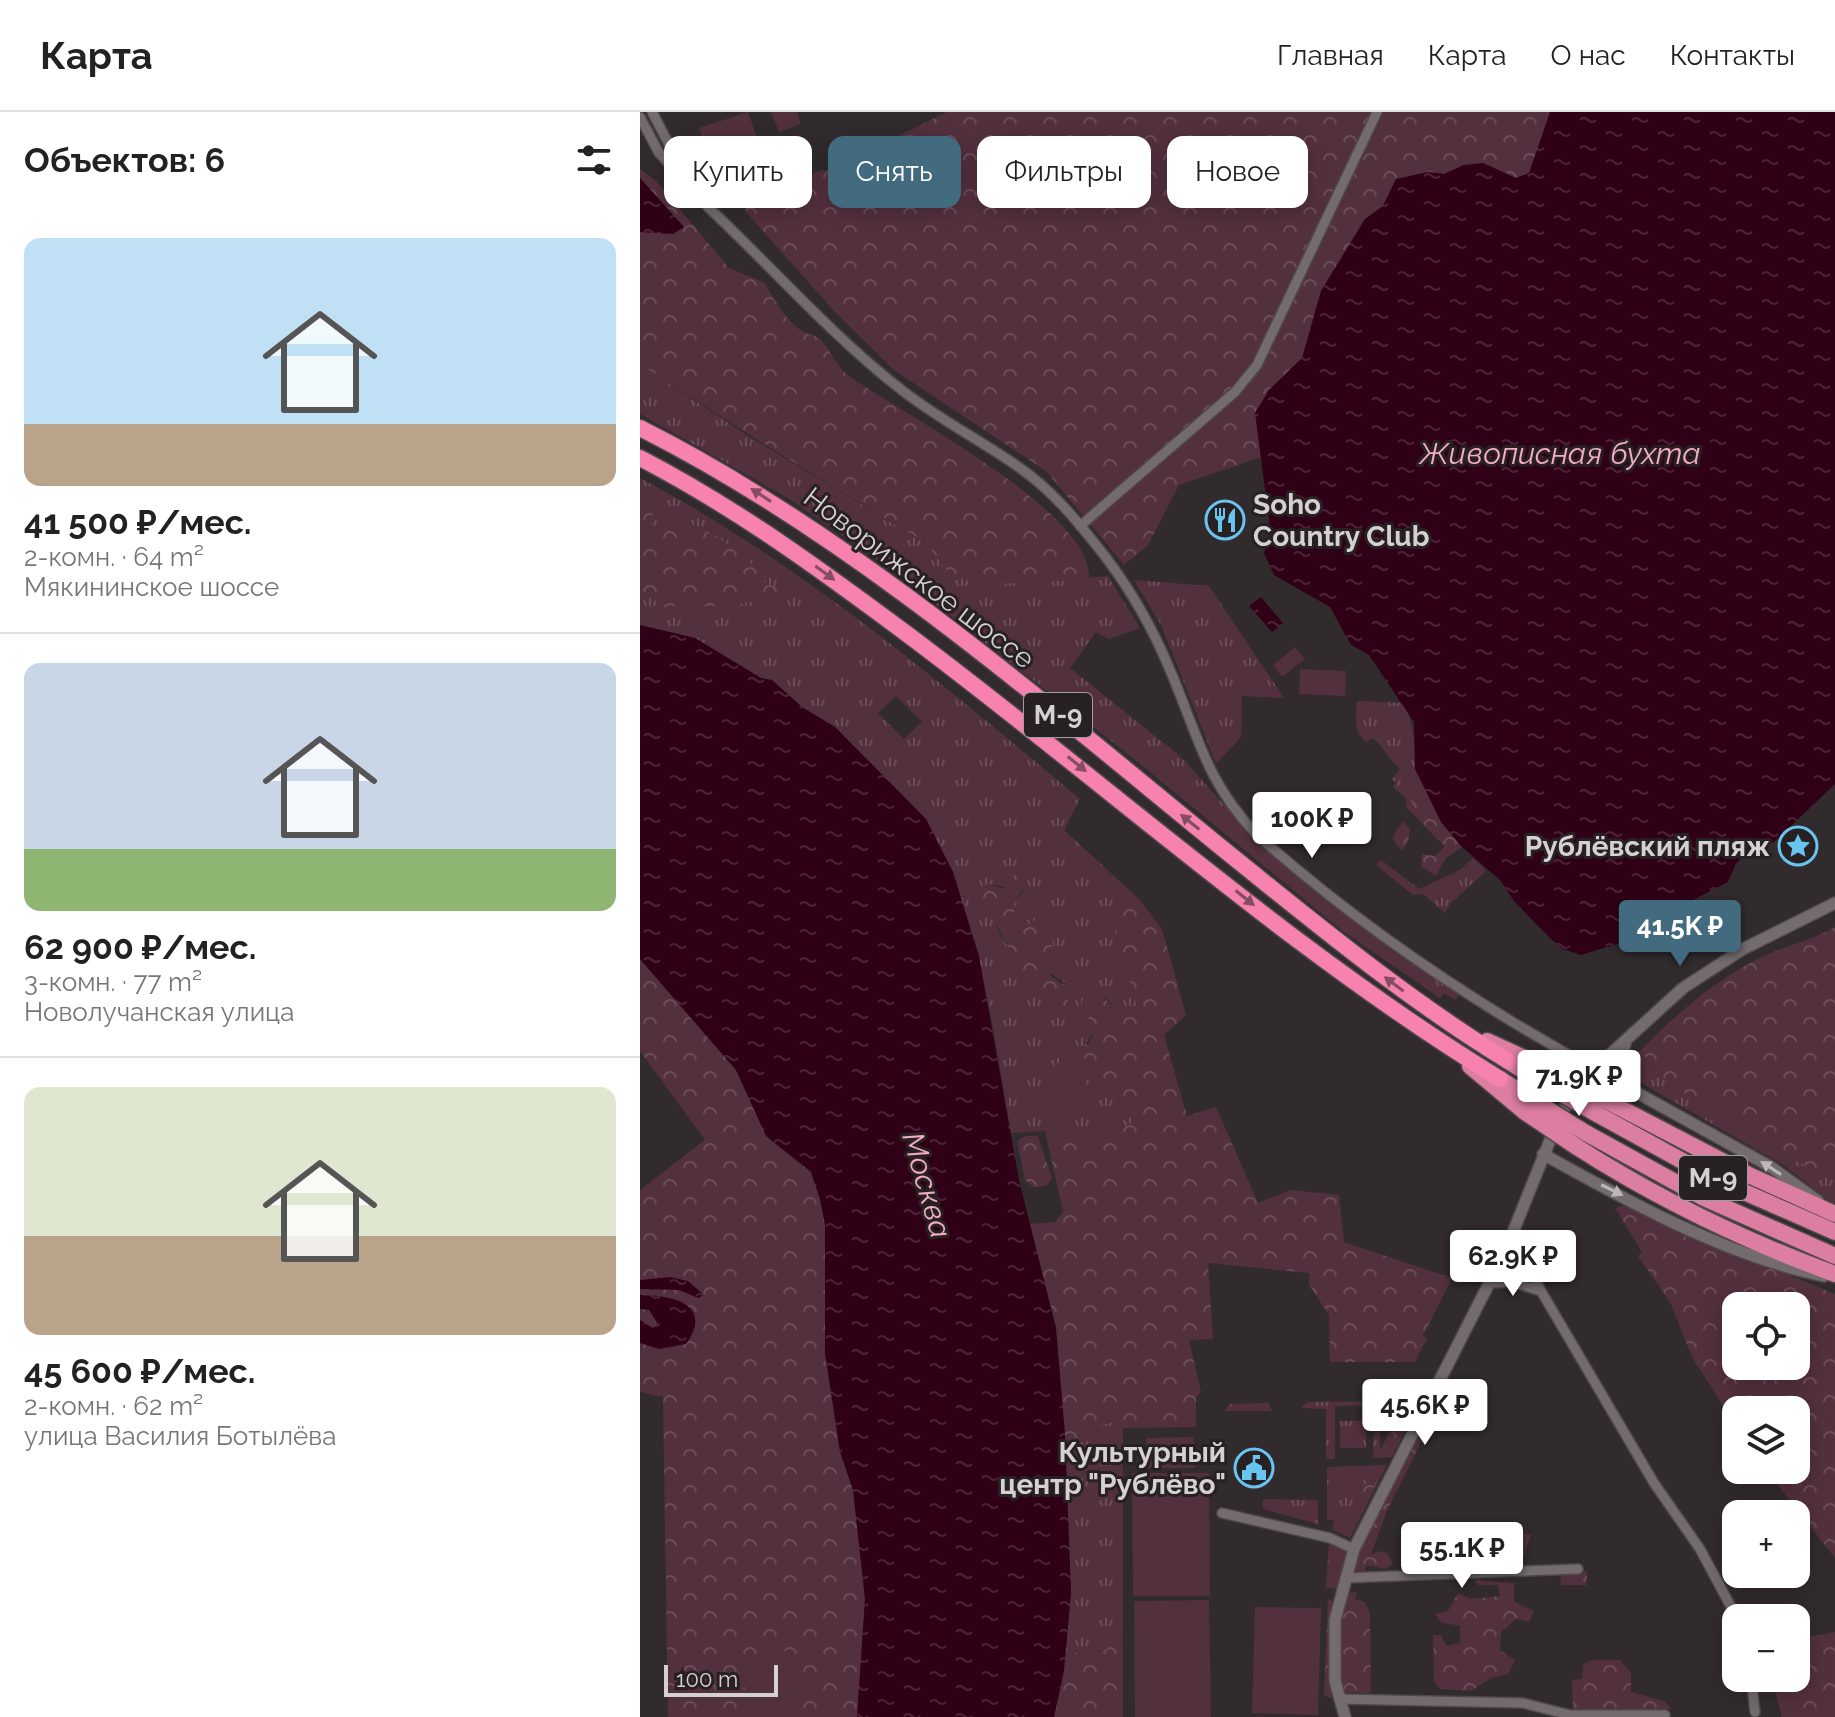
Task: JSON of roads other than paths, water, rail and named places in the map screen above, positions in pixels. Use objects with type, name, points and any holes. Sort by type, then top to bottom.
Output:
[{"type":"highway","name":"Новорижское шоссе","points":[[640,428],[745,485],[842,551],[1057,713],[1369,965],[1458,1028],[1508,1061],[1547,1076],[1601,1107],[1717,1180],[1835,1232]]},
{"type":"highway","name":"Новорижское шоссе","points":[[640,458],[730,509],[827,575],[1051,744],[1302,944],[1447,1047],[1500,1079],[1529,1106],[1581,1140],[1835,1256]]},
{"type":"highway","points":[[1458,1028],[1547,1076]]},
{"type":"highway","points":[[1447,1047],[1529,1106]]},
{"type":"highway","points":[[1601,1107],[1621,1108],[1751,1176],[1835,1213]]},
{"type":"highway","points":[[1581,1140],[1654,1194],[1835,1276]]},
{"type":"street","points":[[652,112],[665,136]]},
{"type":"street","points":[[1080,526],[1235,392],[1257,365],[1377,112]]},
{"type":"street","points":[[640,117],[664,158]]},
{"type":"street","points":[[711,208],[841,341],[905,393],[1022,469],[1054,496],[1127,587],[1148,622],[1208,770],[1237,814],[1256,834],[1407,954],[1474,999],[1771,1167],[1835,1213]]},
{"type":"street","points":[[1345,1717],[1335,1681],[1335,1620],[1354,1549],[1505,1252],[1561,1113],[1594,1069],[1711,968],[1835,903]]},
{"type":"street","points":[[1629,1036],[1621,1052],[1619,1067],[1629,1086]]},
{"type":"street","points":[[1543,1154],[1703,1234],[1783,1266],[1835,1276]]},
{"type":"street","points":[[1516,1227],[1515,1238],[1541,1291],[1654,1483],[1700,1549],[1729,1604]]},
{"type":"street","points":[[1505,1252],[1523,1257]]},
{"type":"street","points":[[1489,1283],[1512,1282],[1541,1291]]},
{"type":"street","points":[[1222,1513],[1330,1538],[1354,1549]]},
{"type":"street","points":[[1345,1578],[1578,1569]]},
{"type":"street","points":[[1753,1692],[1755,1712]]},
{"type":"street","points":[[1339,1699],[1523,1703],[1570,1715],[1665,1715]]},
{"type":"water","name":"Живописная бухта","points":[[1550,112],[1835,112],[1835,784],[1774,842],[1749,850],[1736,864],[1728,882],[1687,903],[1670,917],[1664,930],[1581,955],[1563,949],[1549,937],[1514,901],[1500,880],[1462,847],[1441,822],[1415,769],[1414,722],[1369,655],[1351,645],[1330,607],[1274,575],[1264,553],[1271,534],[1255,413],[1269,390],[1302,358],[1321,291],[1365,219],[1383,206],[1396,179],[1428,172],[1444,174],[1464,165],[1483,163],[1516,178],[1529,173]]},
{"type":"water","points":[[640,178],[684,227],[673,234],[640,232]]},
{"type":"water","points":[[1261,597],[1283,623],[1272,632],[1249,606]]},
{"type":"water","name":"Москва","points":[[640,625],[695,638],[761,678],[772,680],[802,707],[835,727],[926,819],[953,872],[979,956],[1019,1180],[1056,1328],[1065,1435],[1071,1593],[1064,1671],[1054,1717],[857,1717],[865,1599],[853,1490],[840,1452],[825,1353],[825,1225],[820,1199],[811,1172],[766,1136],[736,1070],[640,959]]},
{"type":"water","points":[[670,1277],[688,1281],[704,1295],[698,1298],[679,1290],[640,1289],[640,1280]]},
{"type":"water","points":[[640,1295],[675,1300],[692,1310],[694,1330],[686,1344],[659,1349],[640,1343],[640,1320],[653,1328],[658,1324],[649,1310],[640,1309]]},
{"type":"place","name":"Soho Country Club","points":[[1225,520]]},
{"type":"place","name":"Рублёвский пляж","points":[[1798,846]]},
{"type":"place","name":"Культурный центр \"Рублёво\"","points":[[1254,1468]]}]
